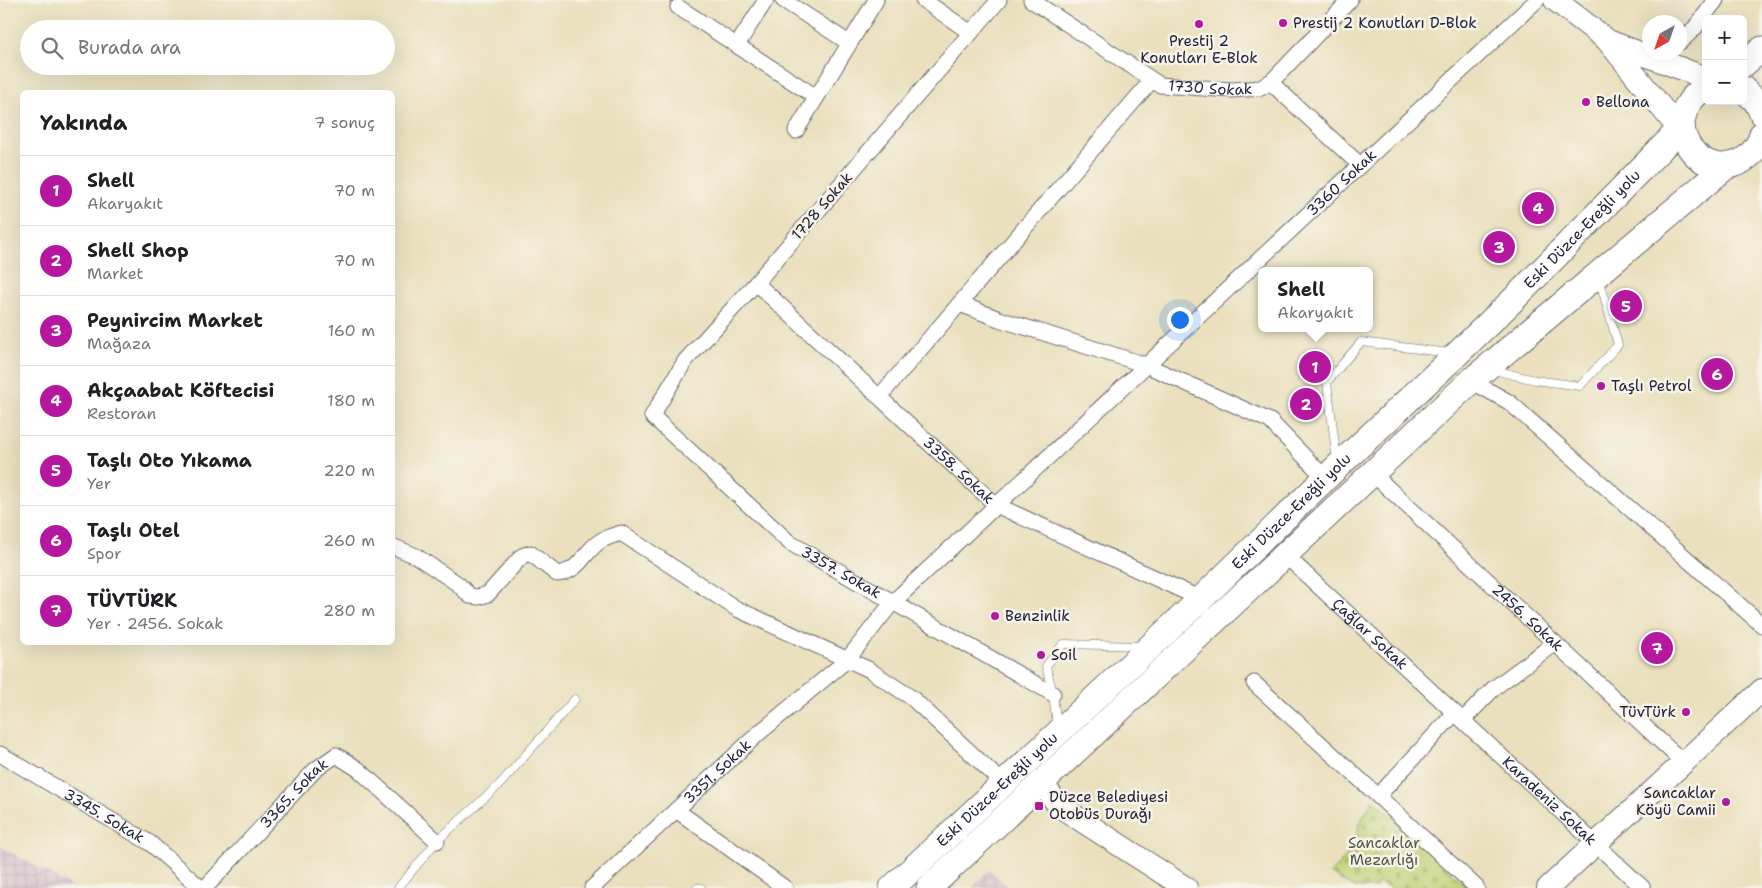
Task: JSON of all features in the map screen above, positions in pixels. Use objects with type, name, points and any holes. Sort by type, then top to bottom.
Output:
[{"type":"main road","points":[[1747,62],[1762,49]]},
{"type":"main road","points":[[1702,89],[1694,94],[1686,106],[1681,130],[1687,146],[1697,157],[1708,163],[1728,165]]},
{"type":"main road","points":[[1747,93],[1756,101],[1762,113]]},
{"type":"main road","name":"Eski Düzce-Ereğli yolu","points":[[892,888],[1201,599],[1331,472],[1457,354],[1681,130]]},
{"type":"main road","name":"Eski Düzce-Ereğli yolu","points":[[929,888],[1479,375],[1728,165],[1746,159],[1755,150],[1762,134]]},
{"type":"street","points":[[737,45],[766,0]]},
{"type":"street","points":[[783,0],[849,43]]},
{"type":"street","points":[[796,131],[876,0]]},
{"type":"street","points":[[923,0],[971,33]]},
{"type":"street","name":"1728 Sokak","points":[[652,416],[685,361],[756,283],[999,0]]},
{"type":"street","name":"1730 Sokak","points":[[1031,0],[1160,85],[1232,90],[1261,88],[1270,82],[1350,0]]},
{"type":"street","name":"3360 Sokak","points":[[996,505],[1537,0]]},
{"type":"street","points":[[1555,0],[1607,40],[1681,130]]},
{"type":"street","points":[[1687,35],[1716,0]]},
{"type":"street","points":[[678,7],[816,97]]},
{"type":"street","points":[[1607,40],[1642,50]]},
{"type":"street","points":[[1670,60],[1702,76]]},
{"type":"street","points":[[880,396],[1152,80]]},
{"type":"street","points":[[1270,82],[1360,164]]},
{"type":"street","name":"3358. Sokak","points":[[756,283],[996,505],[1201,599]]},
{"type":"street","points":[[960,304],[999,319],[1146,365],[1270,421],[1331,472]]},
{"type":"street","points":[[1479,375],[1762,626]]},
{"type":"street","name":"3357. Sokak","points":[[652,416],[790,542],[892,603],[947,631],[1053,694]]},
{"type":"street","name":"2456. Sokak","points":[[1373,474],[1684,762]]},
{"type":"street","name":"3351. Sokak","points":[[592,888],[758,733],[847,660],[892,603],[996,505]]},
{"type":"street","points":[[395,547],[416,556],[458,584],[470,596],[478,598],[488,594],[522,556],[530,553],[556,574],[565,573],[576,568],[601,540],[621,533],[738,609],[868,669],[912,698],[1004,784]]},
{"type":"street","name":"Çağlar Sokak","points":[[1285,555],[1459,717]]},
{"type":"street","points":[[1378,796],[1459,717],[1494,688],[1555,643]]},
{"type":"street","points":[[1254,684],[1477,888]]},
{"type":"street","points":[[1548,888],[1762,690]]},
{"type":"street","name":"Karadeniz Sokak","points":[[1459,717],[1643,888]]},
{"type":"street","name":"3345. Sokak","points":[[0,754],[150,843],[201,888]]},
{"type":"street","name":"3365. Sokak","points":[[206,888],[315,770],[336,754],[358,769],[437,841]]},
{"type":"street","points":[[1042,783],[1059,806],[1186,888]]},
{"type":"street","points":[[676,810],[785,888]]},
{"type":"lane","points":[[1479,375],[1580,386],[1618,345],[1598,274]]},
{"type":"lane","points":[[1331,472],[1327,382],[1361,342],[1457,354]]},
{"type":"lane","points":[[1057,733],[1053,694],[1046,666],[1063,644],[1149,647]]},
{"type":"lane","points":[[398,888],[437,841],[500,783],[575,699]]},
{"type":"shaded area","points":[[0,846],[74,888],[0,888]]},
{"type":"shaded area","points":[[989,870],[1010,888],[972,888]]},
{"type":"green space","name":"Sancaklar Mezarlığı","points":[[1373,799],[1468,888],[1390,888],[1379,882],[1375,888],[1354,888],[1330,873],[1347,856],[1356,841],[1359,825]]},
{"type":"place","name":"Prestij 2 Konutları D-Blok","points":[[1283,23]]},
{"type":"place","name":"Prestij 2 Konutları E-Blok","points":[[1199,24]]},
{"type":"place","name":"Bellona","points":[[1586,102]]},
{"type":"place","name":"Akçaabat Köftecisi","points":[[1538,208]]},
{"type":"place","name":"Peynircim Market","points":[[1499,247]]},
{"type":"place","name":"Taşlı Oto Yıkama","points":[[1626,306]]},
{"type":"place","name":"Shell","points":[[1315,367]]},
{"type":"place","name":"Taşlı Otel","points":[[1717,374]]},
{"type":"place","name":"Taşlı Petrol","points":[[1601,386]]},
{"type":"place","name":"Shell Shop","points":[[1306,404]]},
{"type":"place","name":"Benzinlik","points":[[995,616]]},
{"type":"place","name":"TÜVTÜRK","points":[[1657,648]]},
{"type":"place","name":"Soil","points":[[1041,655]]},
{"type":"place","name":"TüvTürk","points":[[1686,712]]},
{"type":"place","name":"Sancaklar Köyü Camii","points":[[1726,802]]},
{"type":"place","name":"Düzce Belediyesi Otobüs Durağı","points":[[1039,806]]}]
